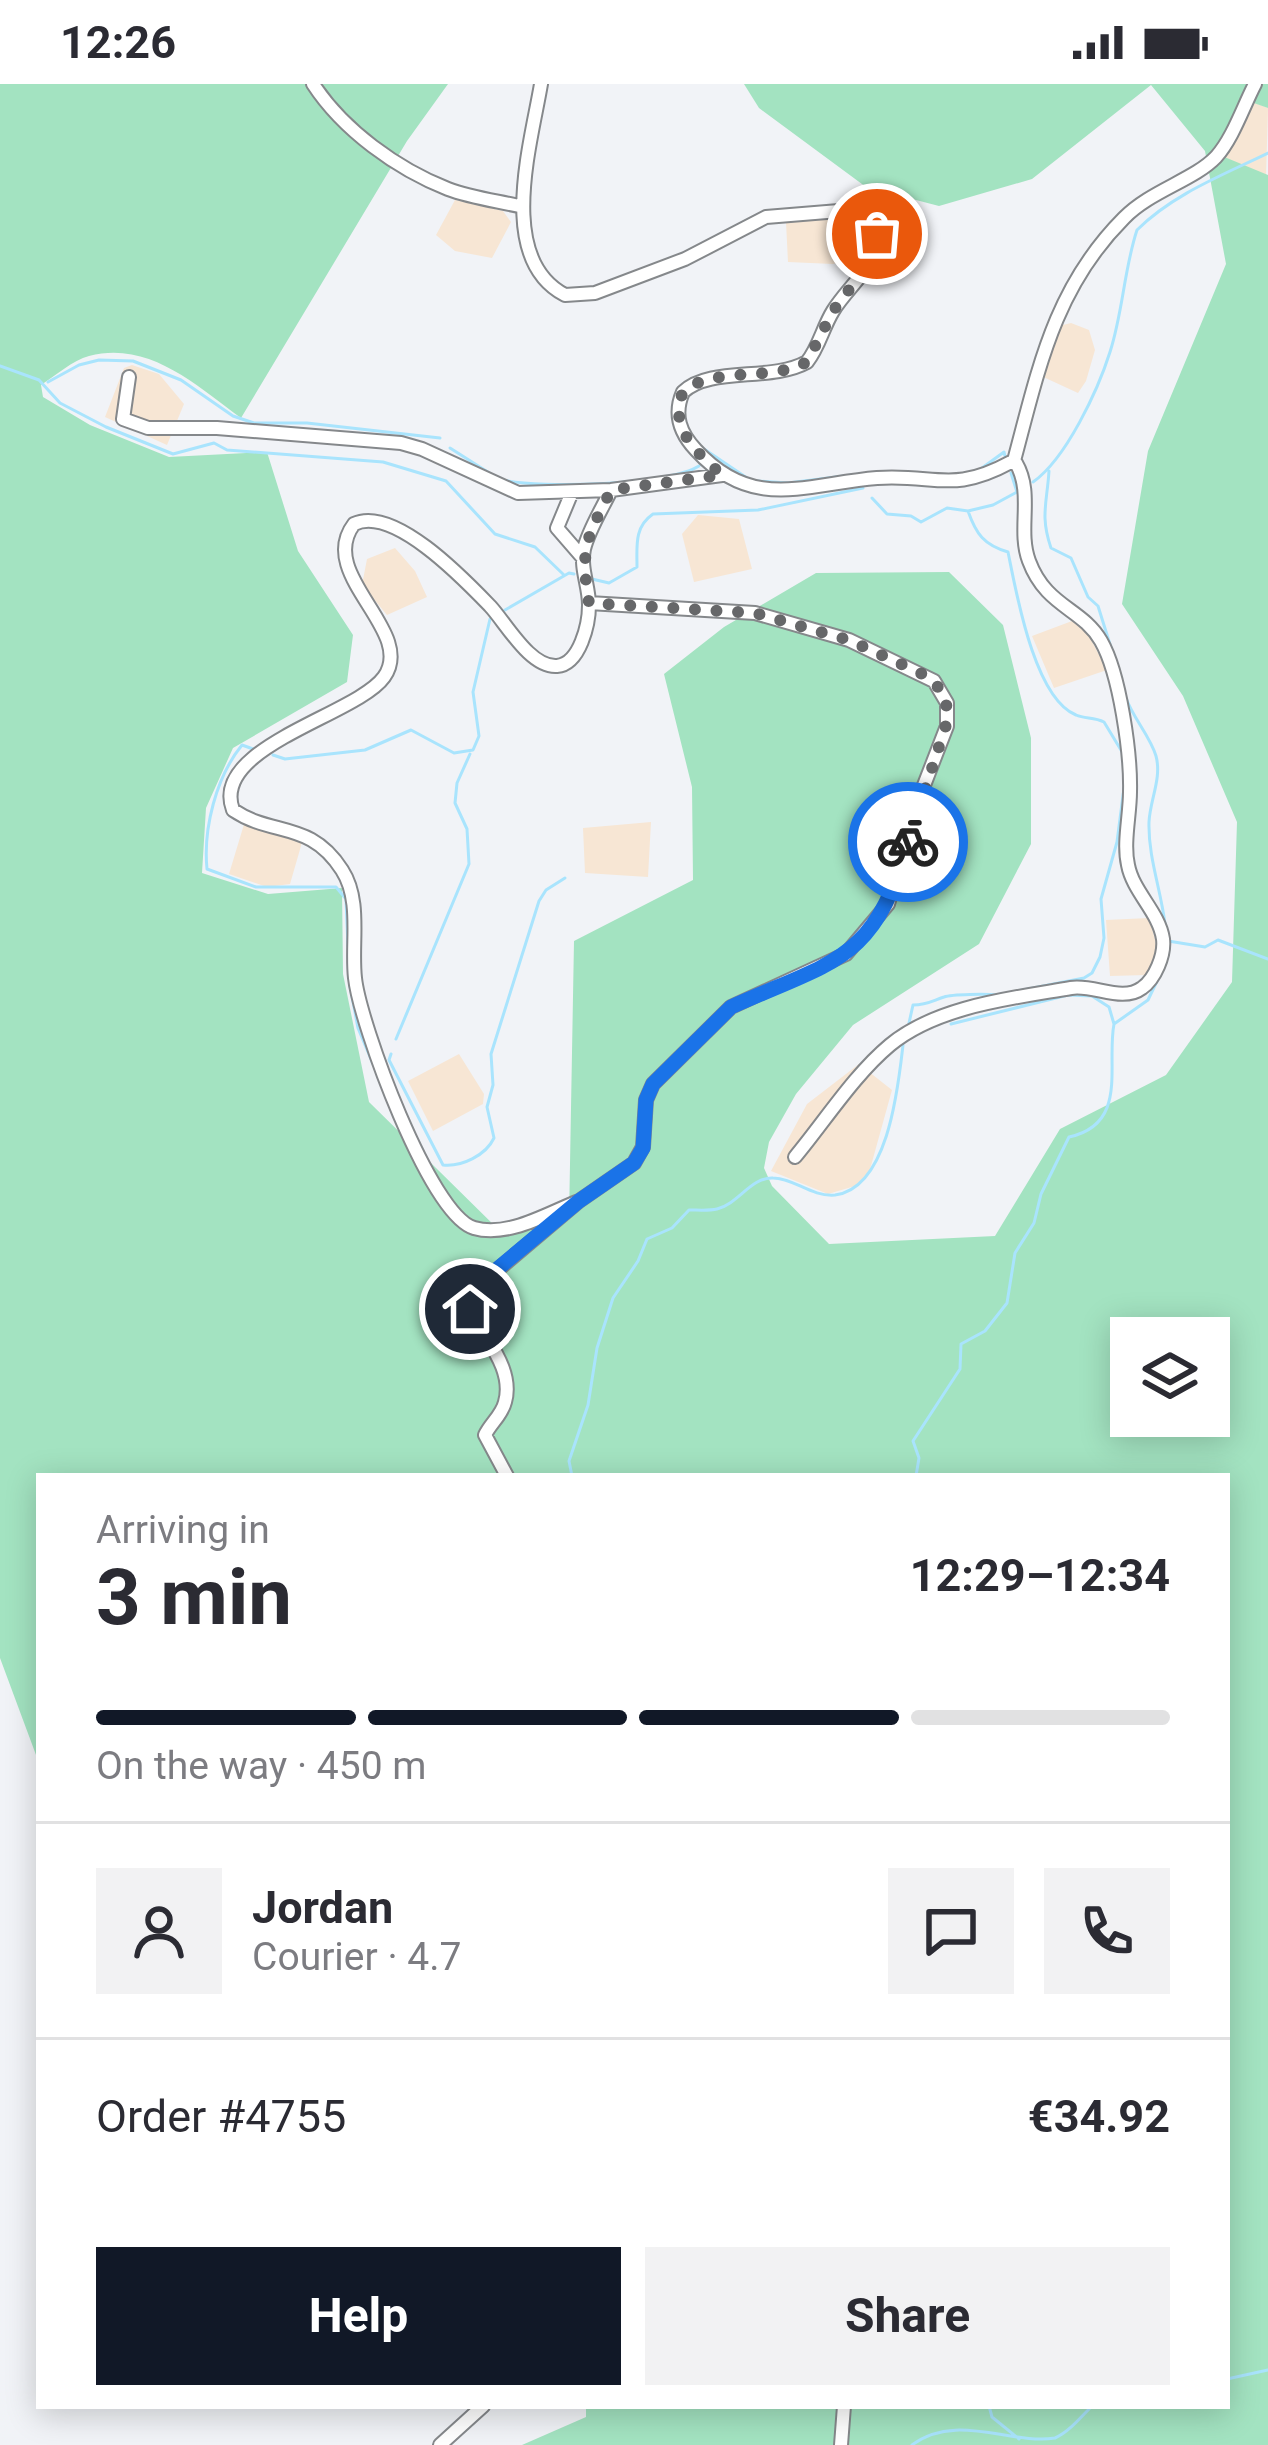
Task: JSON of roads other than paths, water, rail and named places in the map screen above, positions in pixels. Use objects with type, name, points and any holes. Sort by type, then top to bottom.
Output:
[{"type":"street","points":[[314,84],[351,128],[411,170],[450,190],[523,207]]},
{"type":"street","points":[[541,84],[523,207],[526,242],[539,273],[570,296],[595,293],[685,259],[766,217],[839,211],[863,217],[875,228],[877,242],[871,261],[833,311],[807,362],[778,373],[704,381],[683,392],[678,416],[682,431],[722,475],[768,489],[878,478],[960,482],[982,478],[1014,461]]},
{"type":"street","points":[[795,1156],[879,1055],[912,1030],[975,1008],[1076,987],[1133,993],[1149,982],[1160,958],[1162,935],[1132,880],[1127,861],[1131,765],[1105,650],[1092,630],[1038,582],[1026,554],[1026,489],[1014,461],[1042,350],[1081,276],[1113,229],[1136,206],[1216,156],[1255,84]]},
{"type":"street","points":[[129,377],[123,419],[144,428],[208,427],[401,443],[422,448],[518,493],[611,490],[722,475]]},
{"type":"street","points":[[579,1201],[502,1229],[476,1228],[456,1218],[430,1182],[359,1003],[352,894],[344,872],[306,835],[246,818],[233,810],[230,800],[236,779],[248,764],[284,737],[374,687],[388,670],[391,655],[383,633],[346,563],[345,542],[357,522],[374,519],[406,533],[487,603],[546,665],[565,664],[575,656],[589,603],[583,558],[589,535],[611,490]]},
{"type":"street","points":[[572,492],[557,528],[583,558]]},
{"type":"street","points":[[505,1473],[484,1436],[504,1406],[506,1378],[467,1300],[472,1290],[579,1201],[634,1163],[643,1148],[646,1100],[653,1084],[716,1018],[838,960],[869,931],[897,883],[921,793],[948,719],[945,695],[929,677],[830,633],[738,610],[589,603]]},
{"type":"street","points":[[440,2445],[480,2409]]},
{"type":"street","points":[[841,2445],[844,2409]]},
{"type":"waterway","points":[[1033,482],[1069,441],[1098,385],[1114,337],[1137,230],[1182,196],[1268,153]]},
{"type":"waterway","points":[[48,382],[99,360],[133,361],[181,380],[233,416],[254,423],[307,423],[440,438]]},
{"type":"waterway","points":[[0,366],[39,380],[60,403],[106,427],[173,454],[214,443],[227,450],[383,462],[446,481],[495,534],[535,547],[564,575]]},
{"type":"waterway","points":[[450,448],[494,476]]},
{"type":"waterway","points":[[704,449],[747,478]]},
{"type":"waterway","points":[[982,468],[1004,452],[1005,456]]},
{"type":"waterway","points":[[503,480],[604,484],[661,477],[699,466]]},
{"type":"waterway","points":[[1049,471],[1045,518],[1051,548],[1071,558],[1088,597],[1098,606],[1113,654]]},
{"type":"waterway","points":[[882,472],[950,475]]},
{"type":"waterway","points":[[872,498],[887,514],[921,522],[947,508],[968,511],[1017,492],[1011,473]]},
{"type":"waterway","points":[[756,481],[788,483],[860,474]]},
{"type":"waterway","points":[[592,579],[609,583],[637,567],[640,531],[653,514],[758,510],[863,488]]},
{"type":"waterway","points":[[968,511],[982,538],[1008,552],[1029,642],[1049,688],[1076,715],[1104,722],[1124,755]]},
{"type":"waterway","points":[[505,610],[574,574]]},
{"type":"waterway","points":[[273,755],[285,759],[365,750],[411,730],[454,753],[473,750],[479,736],[473,692],[490,619]]},
{"type":"waterway","points":[[1126,698],[1157,764],[1149,835],[1165,924]]},
{"type":"waterway","points":[[253,749],[242,745],[218,788],[209,821],[207,869],[256,887],[336,887],[346,899],[348,946]]},
{"type":"waterway","points":[[396,1039],[469,864],[467,829],[455,803],[457,783],[470,754]]},
{"type":"waterway","points":[[1018,991],[1092,973],[1104,938],[1101,899],[1117,842],[1124,788]]},
{"type":"waterway","points":[[391,1054],[389,1060],[443,1165],[465,1162],[485,1150],[494,1138],[487,1107],[493,1085],[491,1054],[539,901],[546,890],[565,878]]},
{"type":"waterway","points":[[1168,941],[1205,947],[1218,940],[1268,959]]},
{"type":"waterway","points":[[916,1473],[919,1458],[913,1441],[960,1369],[961,1344],[985,1331],[1007,1303],[1015,1253],[1034,1223],[1041,1194],[1069,1137],[1088,1130],[1107,1106],[1114,1024],[1148,1000],[1158,979]]},
{"type":"waterway","points":[[350,986],[358,1028],[373,1064]]},
{"type":"waterway","points":[[909,1023],[913,1005],[948,996],[997,995]]},
{"type":"waterway","points":[[951,1024],[1068,995],[1092,996],[1109,1007],[1114,1024]]},
{"type":"waterway","points":[[571,1473],[569,1461],[588,1405],[597,1348],[613,1298],[647,1239],[672,1228],[689,1210],[725,1206],[765,1179],[781,1179],[826,1195],[853,1188],[867,1175],[887,1134],[903,1045]]},
{"type":"waterway","points":[[1230,2378],[1268,2370]]},
{"type":"waterway","points":[[990,2409],[992,2417],[1019,2439]]},
{"type":"waterway","points":[[912,2445],[929,2436],[965,2430],[1055,2438],[1089,2409]]}]
